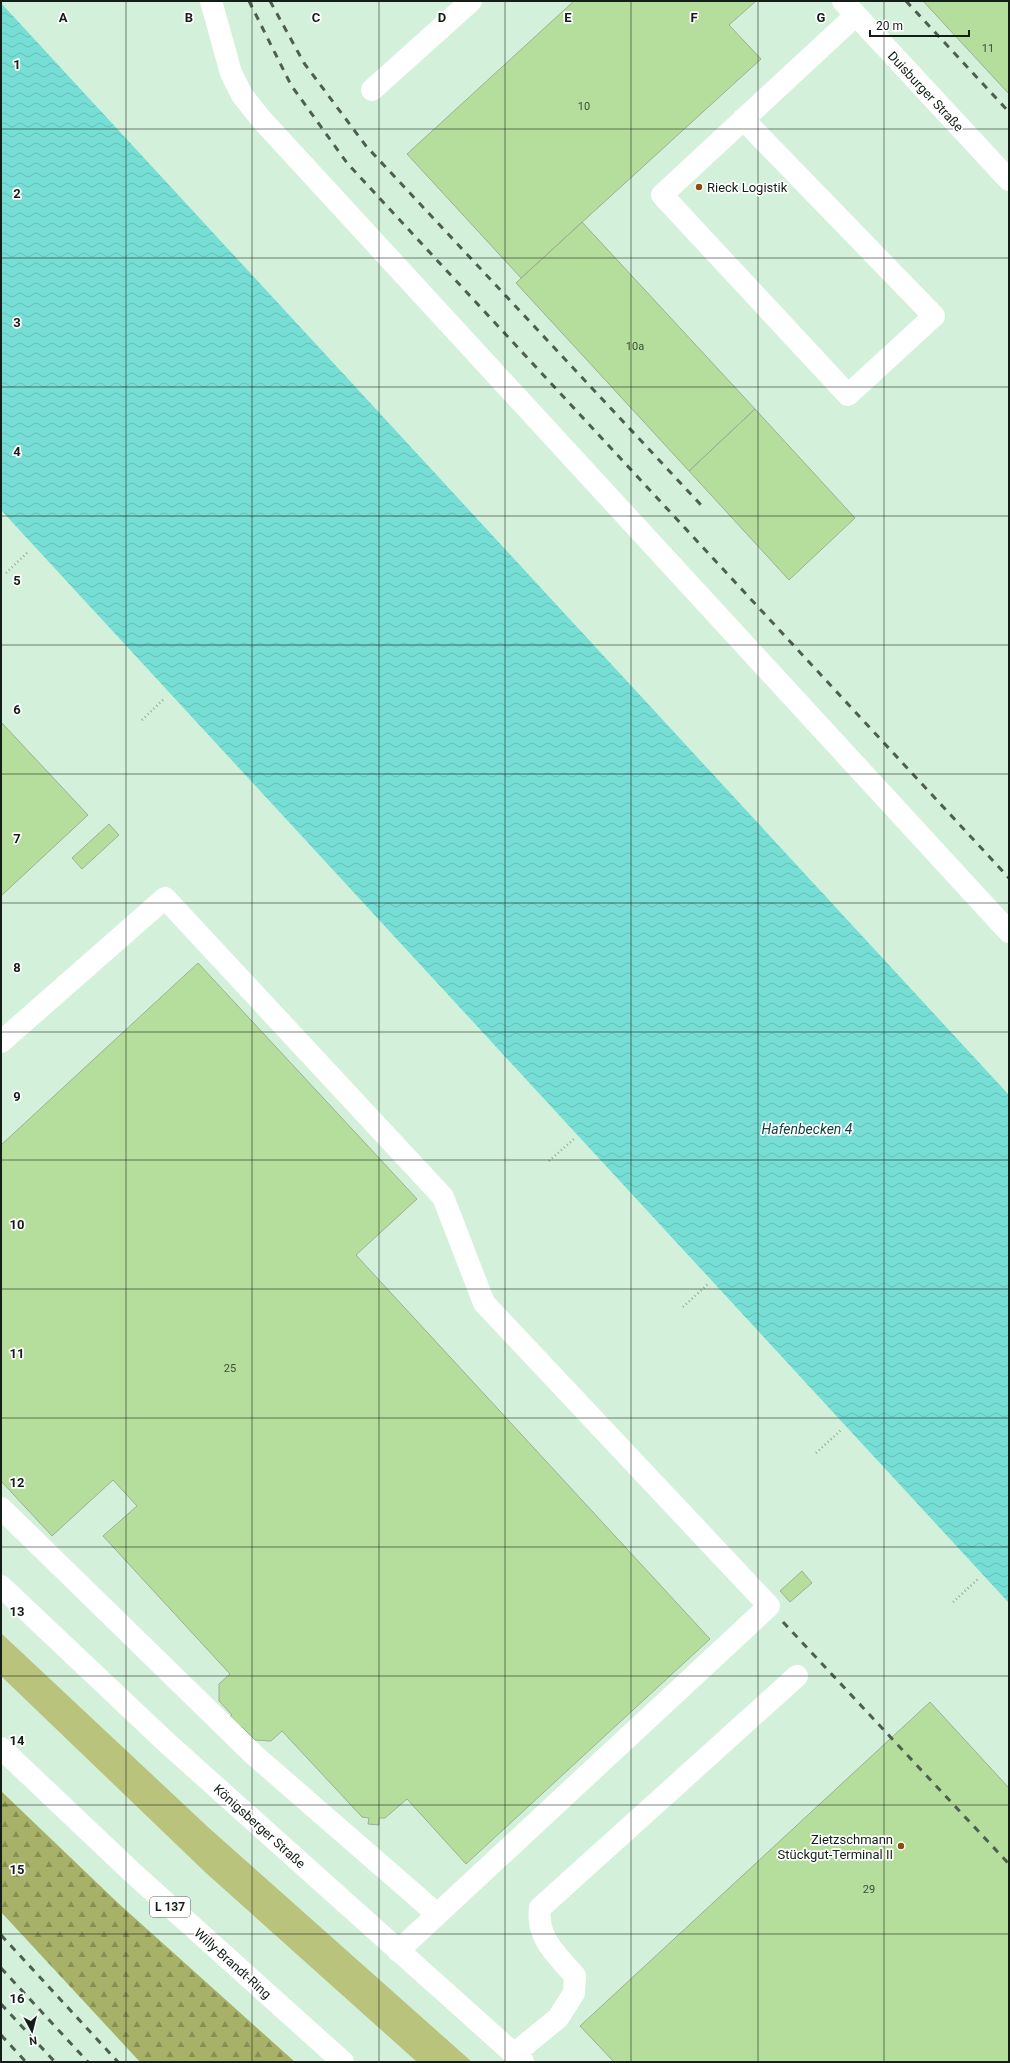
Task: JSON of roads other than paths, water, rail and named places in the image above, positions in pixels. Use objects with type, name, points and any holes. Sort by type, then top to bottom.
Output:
[{"type":"street","points":[[210,1],[231,73],[242,95],[261,119],[1009,932]]},
{"type":"street","points":[[372,90],[471,1]]},
{"type":"street","points":[[743,120],[934,316],[848,395],[662,195],[743,120],[849,8]]},
{"type":"street","name":"Duisburger Straße","points":[[849,8],[1009,180]]},
{"type":"street","points":[[1,1042],[165,898],[443,1197],[484,1303],[769,1606],[398,1951]]},
{"type":"street","points":[[1,1508],[253,1754],[437,1914]]},
{"type":"street","name":"Königsberger Straße","points":[[1,1586],[166,1742],[518,2058]]},
{"type":"street","points":[[518,2058],[558,2018],[574,1993],[575,1976],[548,1944],[538,1921],[540,1908],[797,1676]]},
{"type":"street","name":"Willy-Brandt-Ring","points":[[1,1748],[134,1874],[342,2062]]},
{"type":"water","name":"Hafenbecken 4","points":[[1,3],[1009,1095],[1009,1603],[1,510]]},
{"type":"railway","points":[[249,1],[291,85],[347,163],[1009,878]]},
{"type":"railway","points":[[270,1],[304,63],[366,146],[701,505]]},
{"type":"railway","points":[[906,1],[1009,112]]},
{"type":"railway","points":[[783,1622],[1009,1864]]},
{"type":"railway","points":[[1,1935],[118,2062]]},
{"type":"railway","points":[[1,1968],[88,2062]]},
{"type":"railway","points":[[1,2004],[55,2062]]},
{"type":"railway","points":[[1,2035],[26,2062]]},
{"type":"place","name":"Rieck Logistik","points":[[699,187]]},
{"type":"place","name":"Zietzschmann Stückgut-Terminal II","points":[[901,1846]]}]
